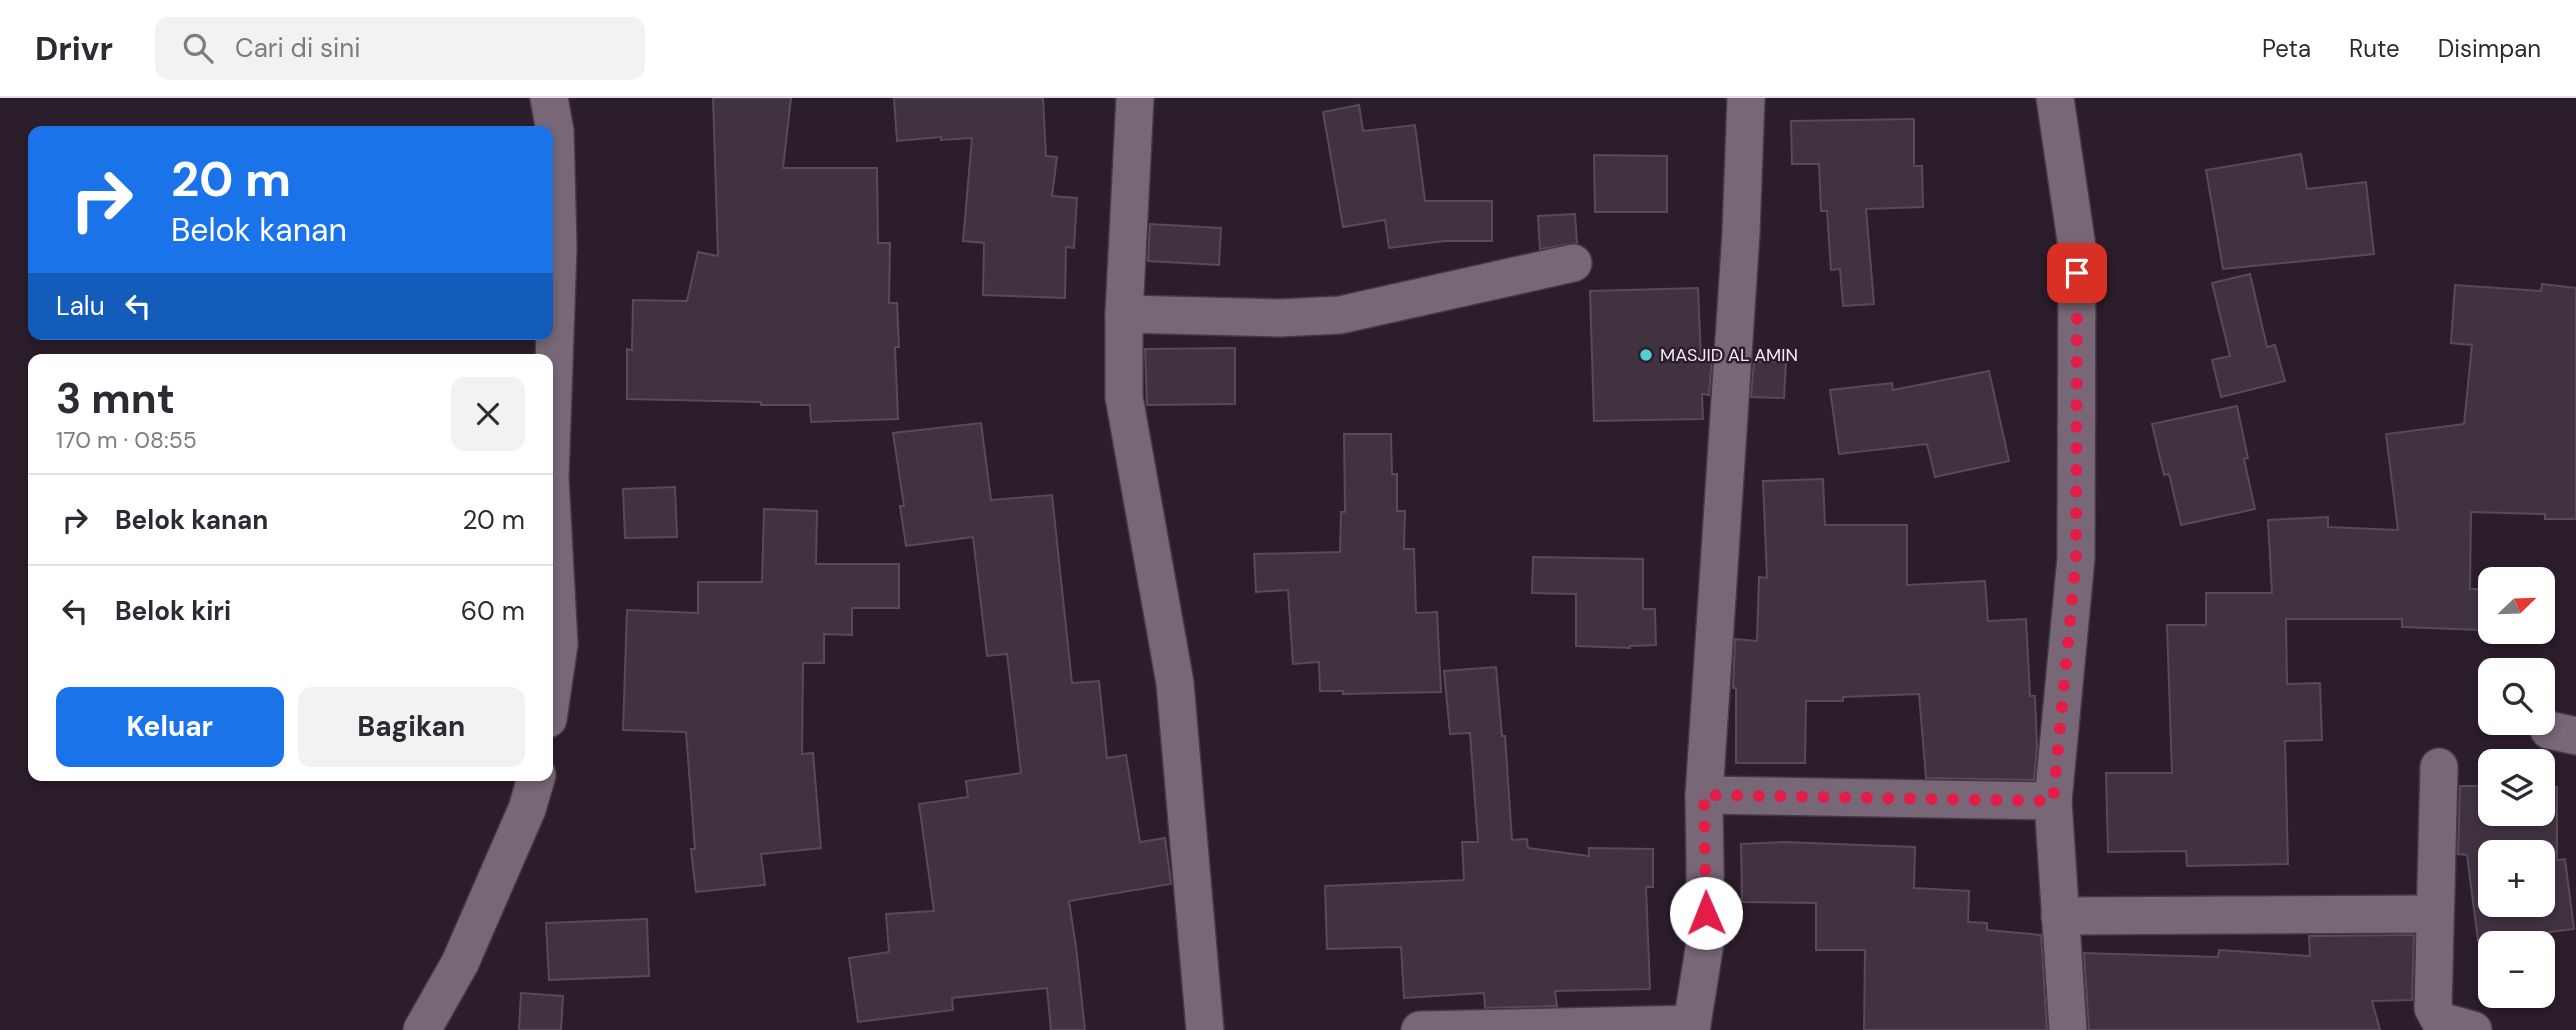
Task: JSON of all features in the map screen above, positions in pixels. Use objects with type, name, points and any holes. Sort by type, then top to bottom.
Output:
[{"type":"street","points":[[549,98],[555,131],[558,247],[553,391]]},
{"type":"street","points":[[1135,98],[1124,314],[1124,397],[1175,683],[1205,1030]]},
{"type":"street","points":[[1420,1030],[1692,1027],[1706,937],[1704,795],[1741,233],[1746,98]]},
{"type":"street","points":[[2055,98],[2077,247],[2076,558],[2053,801],[2068,1030]]},
{"type":"street","points":[[1124,314],[1279,318],[1340,315],[1573,263]]},
{"type":"street","points":[[553,533],[559,644],[553,685]]},
{"type":"street","points":[[2440,767],[2433,1008],[2440,1021],[2473,1030]]},
{"type":"street","points":[[422,1030],[460,963],[527,809],[535,781]]},
{"type":"street","points":[[1704,795],[2053,801]]},
{"type":"street","points":[[2060,916],[2435,914]]},
{"type":"building","points":[[713,98],[791,98],[783,168],[877,168],[878,243],[890,243],[889,303],[897,303],[899,347],[895,347],[898,419],[811,422],[810,405],[627,399],[627,349],[632,350],[633,300],[687,301],[698,252],[718,256]]},
{"type":"building","points":[[894,98],[1043,98],[1046,156],[1057,157],[1052,196],[1077,198],[1074,248],[1066,247],[1065,298],[983,295],[984,243],[963,241],[972,138],[941,140],[941,137],[897,141]]},
{"type":"building","points":[[1359,105],[1363,131],[1415,125],[1425,201],[1492,201],[1492,241],[1445,241],[1389,248],[1385,220],[1343,227],[1323,112]]},
{"type":"building","points":[[1914,119],[1914,166],[1922,166],[1923,207],[1866,209],[1874,304],[1843,306],[1840,269],[1831,270],[1827,211],[1821,211],[1819,164],[1792,164],[1791,121]]},
{"type":"building","points":[[2301,154],[2307,189],[2366,182],[2374,254],[2223,269],[2206,170]]},
{"type":"building","points":[[1594,155],[1667,156],[1667,212],[1595,212]]},
{"type":"building","points":[[1575,214],[1577,243],[1540,249],[1538,216]]},
{"type":"building","points":[[1150,224],[1221,228],[1219,265],[1148,261]]},
{"type":"building","points":[[2250,274],[2267,347],[2275,345],[2285,381],[2221,397],[2212,360],[2230,356],[2212,283]]},
{"type":"building","points":[[2542,284],[2576,288],[2576,519],[2545,519],[2545,514],[2471,512],[2470,589],[2478,589],[2478,630],[2402,627],[2402,619],[2286,619],[2287,684],[2320,683],[2322,740],[2285,741],[2288,864],[2187,866],[2186,851],[2108,852],[2106,773],[2172,773],[2167,625],[2206,625],[2206,593],[2272,593],[2268,520],[2328,517],[2328,527],[2398,530],[2386,434],[2464,424],[2472,345],[2451,343],[2455,285],[2541,291]]},
{"type":"building","name":"MASJID AL AMIN","points":[[1698,288],[1701,358],[1712,359],[1709,395],[1702,394],[1703,419],[1594,421],[1590,291]]},
{"type":"building","points":[[1235,348],[1235,404],[1147,405],[1145,349]]},
{"type":"building","points":[[1754,361],[1786,362],[1784,398],[1751,397]]},
{"type":"building","points":[[1989,371],[2009,461],[1935,477],[1927,444],[1839,454],[1830,390],[1892,383],[1893,390]]},
{"type":"building","points":[[2237,406],[2248,458],[2244,459],[2255,509],[2181,525],[2169,474],[2164,475],[2152,424]]},
{"type":"building","points":[[981,423],[991,500],[1052,495],[1072,683],[1099,681],[1107,758],[1126,755],[1140,842],[1165,838],[1171,884],[1069,901],[1085,1030],[1051,1030],[1047,988],[952,998],[953,1010],[858,1022],[849,958],[889,952],[886,914],[934,911],[919,804],[968,797],[966,781],[1021,773],[1007,654],[987,656],[973,537],[906,546],[900,506],[904,506],[893,433]]},
{"type":"building","points":[[1344,434],[1391,434],[1392,474],[1397,474],[1397,511],[1405,511],[1404,549],[1414,549],[1416,613],[1437,612],[1441,692],[1343,694],[1343,691],[1320,691],[1319,662],[1293,664],[1288,590],[1256,592],[1254,554],[1340,552],[1341,512],[1345,512]]},
{"type":"building","points":[[1823,479],[1825,525],[1907,525],[1907,585],[1985,581],[1988,621],[2026,619],[2030,696],[2035,696],[2037,746],[2034,780],[1926,778],[1919,694],[1843,697],[1843,701],[1806,701],[1805,763],[1736,763],[1736,688],[1733,688],[1735,639],[1757,641],[1759,577],[1767,578],[1763,481]]},
{"type":"building","points":[[675,487],[677,537],[625,538],[623,489]]},
{"type":"building","points":[[764,509],[817,511],[816,564],[899,564],[899,608],[852,608],[852,635],[824,634],[824,663],[803,663],[802,754],[813,753],[821,848],[761,854],[765,885],[696,892],[691,849],[695,849],[686,732],[623,730],[627,610],[698,613],[698,582],[762,582]]},
{"type":"building","points":[[1533,557],[1643,559],[1643,609],[1655,609],[1656,645],[1630,648],[1576,646],[1576,594],[1532,593]]},
{"type":"building","points":[[1496,667],[1502,736],[1505,736],[1512,840],[1527,839],[1528,848],[1589,856],[1589,848],[1653,849],[1653,887],[1646,887],[1650,989],[1555,991],[1557,1006],[1485,1008],[1484,993],[1404,998],[1401,947],[1327,949],[1325,886],[1464,880],[1462,842],[1478,842],[1470,733],[1450,734],[1444,671]]},
{"type":"building","points":[[2460,786],[2478,786],[2478,826],[2555,826],[2557,787],[2557,860],[2565,859],[2574,929],[2478,931],[2478,941],[2467,855],[2458,854]]},
{"type":"building","points":[[1783,842],[1915,847],[1914,888],[1969,891],[1968,922],[1987,923],[1987,930],[2041,935],[2047,1030],[1864,1030],[1865,950],[1816,950],[1816,903],[1742,902],[1741,844]]},
{"type":"building","points":[[647,919],[649,976],[549,980],[546,923]]},
{"type":"building","points":[[2414,935],[2412,1000],[2372,1001],[2380,1030],[2089,1030],[2084,953],[2218,957],[2219,950],[2310,956],[2309,936]]},
{"type":"building","points":[[521,993],[563,996],[561,1030],[519,1030]]},
{"type":"place","name":"MASJID AL AMIN","points":[[1646,355]]},
{"type":"route","points":[[1706,913],[1704,795],[2053,801],[2076,558],[2077,273]]}]
